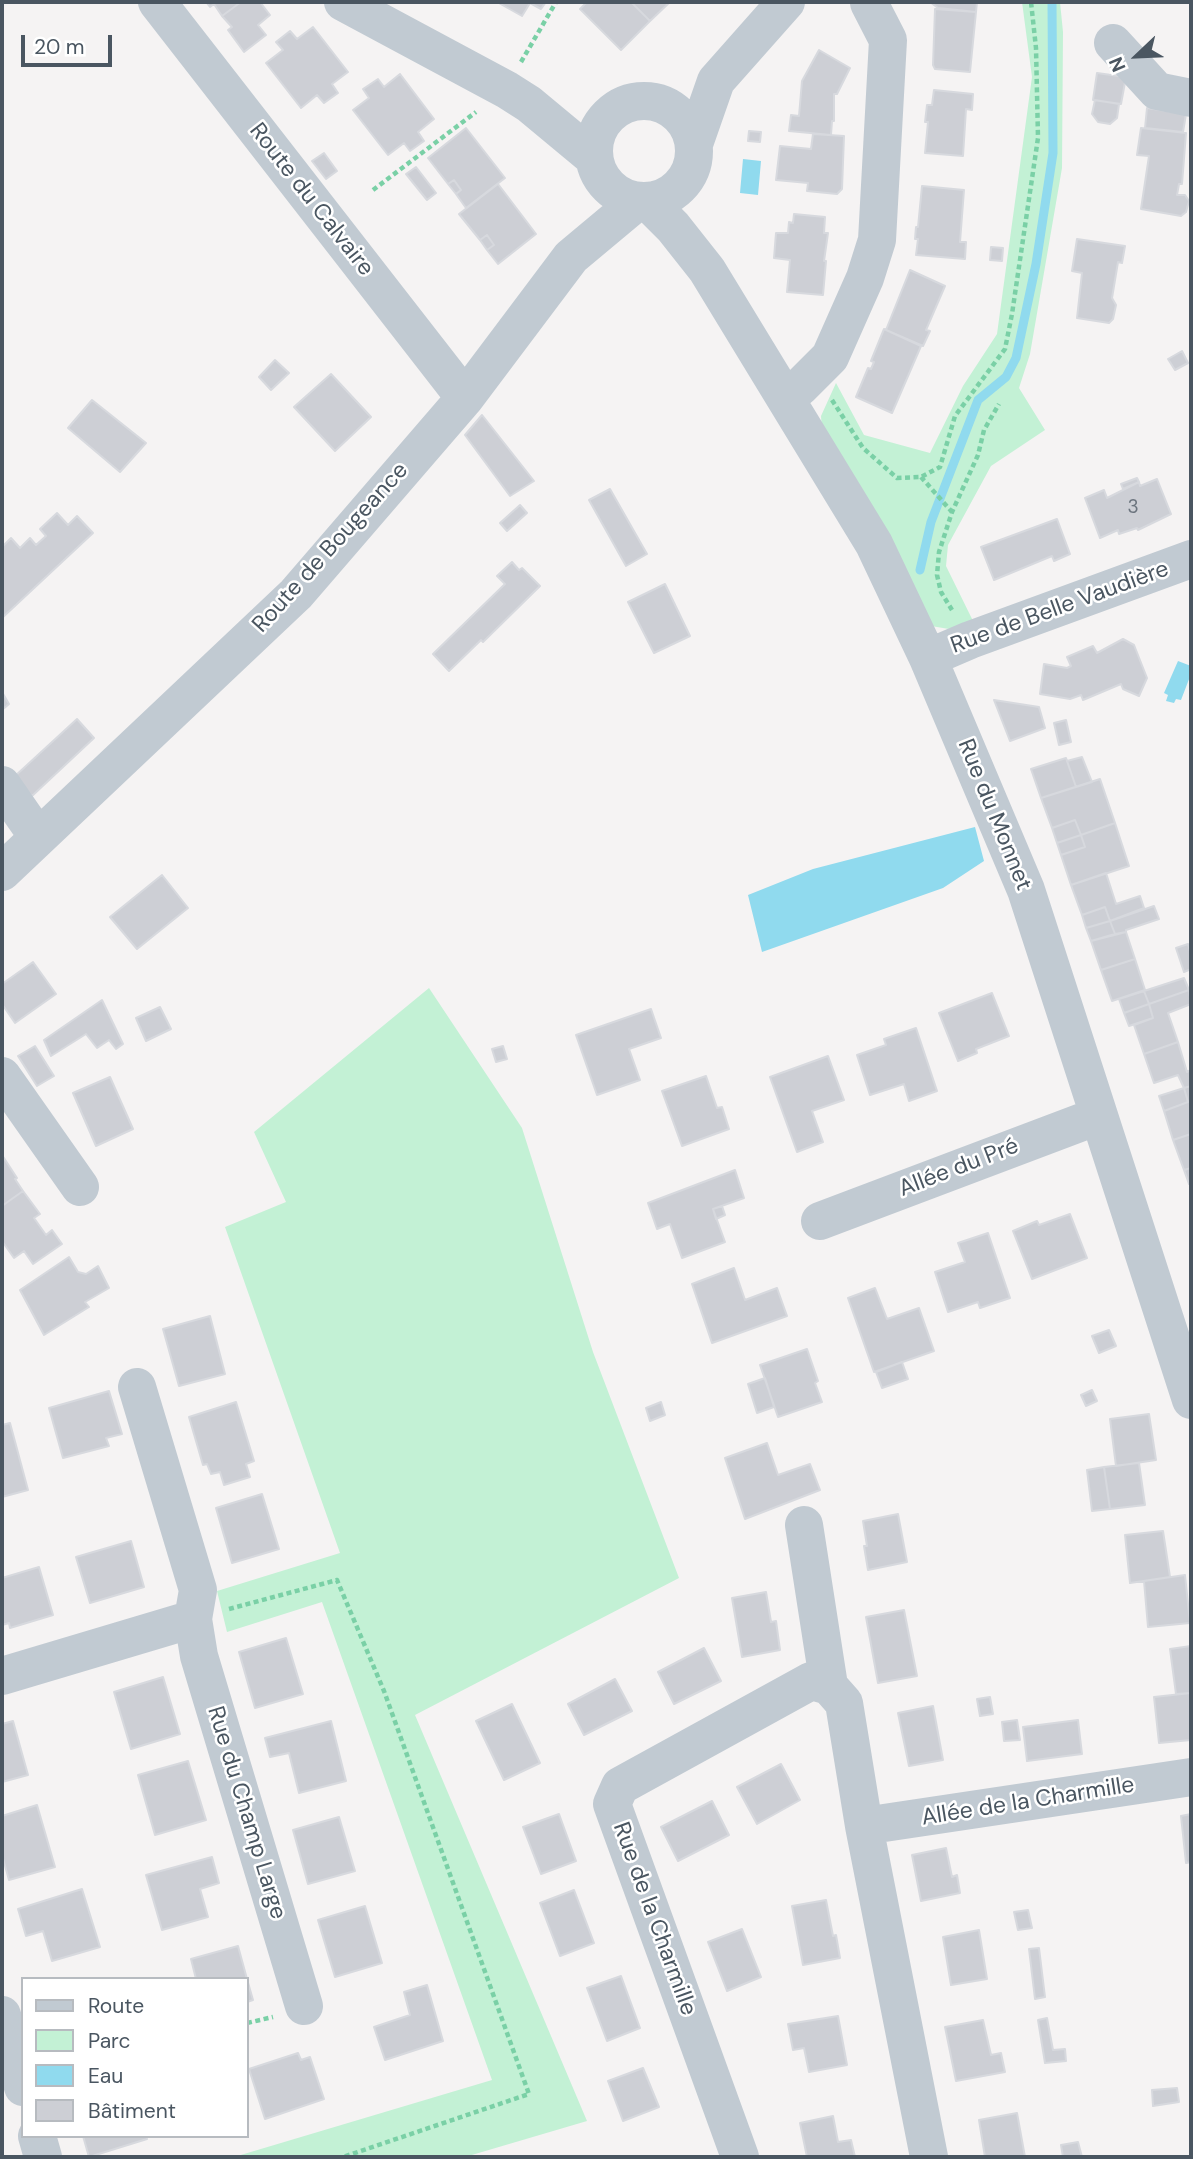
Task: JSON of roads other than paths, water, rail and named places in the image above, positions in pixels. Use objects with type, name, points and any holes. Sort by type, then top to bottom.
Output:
[{"type":"street","name":"Route du Calvaire","points":[[157,2],[464,398]]},
{"type":"street","points":[[343,2],[528,104],[578,143],[616,194],[643,201],[664,198],[678,189],[691,160],[716,80],[786,2]]},
{"type":"street","points":[[783,395],[800,387],[830,358],[865,278],[877,240],[888,40],[869,3]]},
{"type":"street","points":[[1113,43],[1157,91],[1191,98]]},
{"type":"street","points":[[658,103],[716,80]]},
{"type":"street","points":[[597,166],[596,134],[604,119],[617,108],[632,102],[649,100],[679,114],[689,128],[691,160]]},
{"type":"street","points":[[528,104],[604,119]]},
{"type":"street","name":"Rue du Monnet","points":[[691,160],[691,200],[707,270]]},
{"type":"street","name":"Route de Bougeance","points":[[571,257],[594,199],[597,166]]},
{"type":"street","name":"Route de Bougeance","points":[[2,872],[296,594],[464,398],[571,257],[617,216],[643,201]]},
{"type":"street","name":"Rue du Monnet","points":[[643,201],[673,227],[707,270],[874,544],[928,658],[1026,890],[1191,1400]]},
{"type":"street","name":"Rue de Belle Vaudière","points":[[928,658],[970,639],[1191,559]]},
{"type":"street","points":[[2,785],[38,837]]},
{"type":"street","points":[[2,1076],[80,1187]]},
{"type":"street","name":"Allée du Pré","points":[[820,1221],[1098,1116]]},
{"type":"street","name":"Rue du Champ Large","points":[[137,1387],[198,1590],[193,1619],[199,1656],[304,2006]]},
{"type":"street","points":[[804,1525],[829,1686],[844,1703],[864,1826],[929,2157]]},
{"type":"street","points":[[2,1676],[193,1619]]},
{"type":"street","name":"Rue de la Charmille","points":[[740,2157],[612,1804],[620,1786],[632,1779],[811,1682],[829,1686]]},
{"type":"street","name":"Allée de la Charmille","points":[[864,1826],[1191,1777]]},
{"type":"street","points":[[2,2015],[15,2085]]},
{"type":"street","points":[[38,2138],[43,2157]]},
{"type":"water","points":[[743,159],[761,161],[758,195],[740,193]]},
{"type":"water","points":[[1178,661],[1191,666],[1191,674],[1181,700],[1176,699],[1174,703],[1166,701],[1168,695],[1164,693]]},
{"type":"water","points":[[975,827],[984,861],[943,888],[762,952],[748,895],[813,869]]},
{"type":"waterway","points":[[920,570],[931,522],[978,400],[1006,377],[1016,358],[1036,264],[1053,153],[1052,2]]}]
